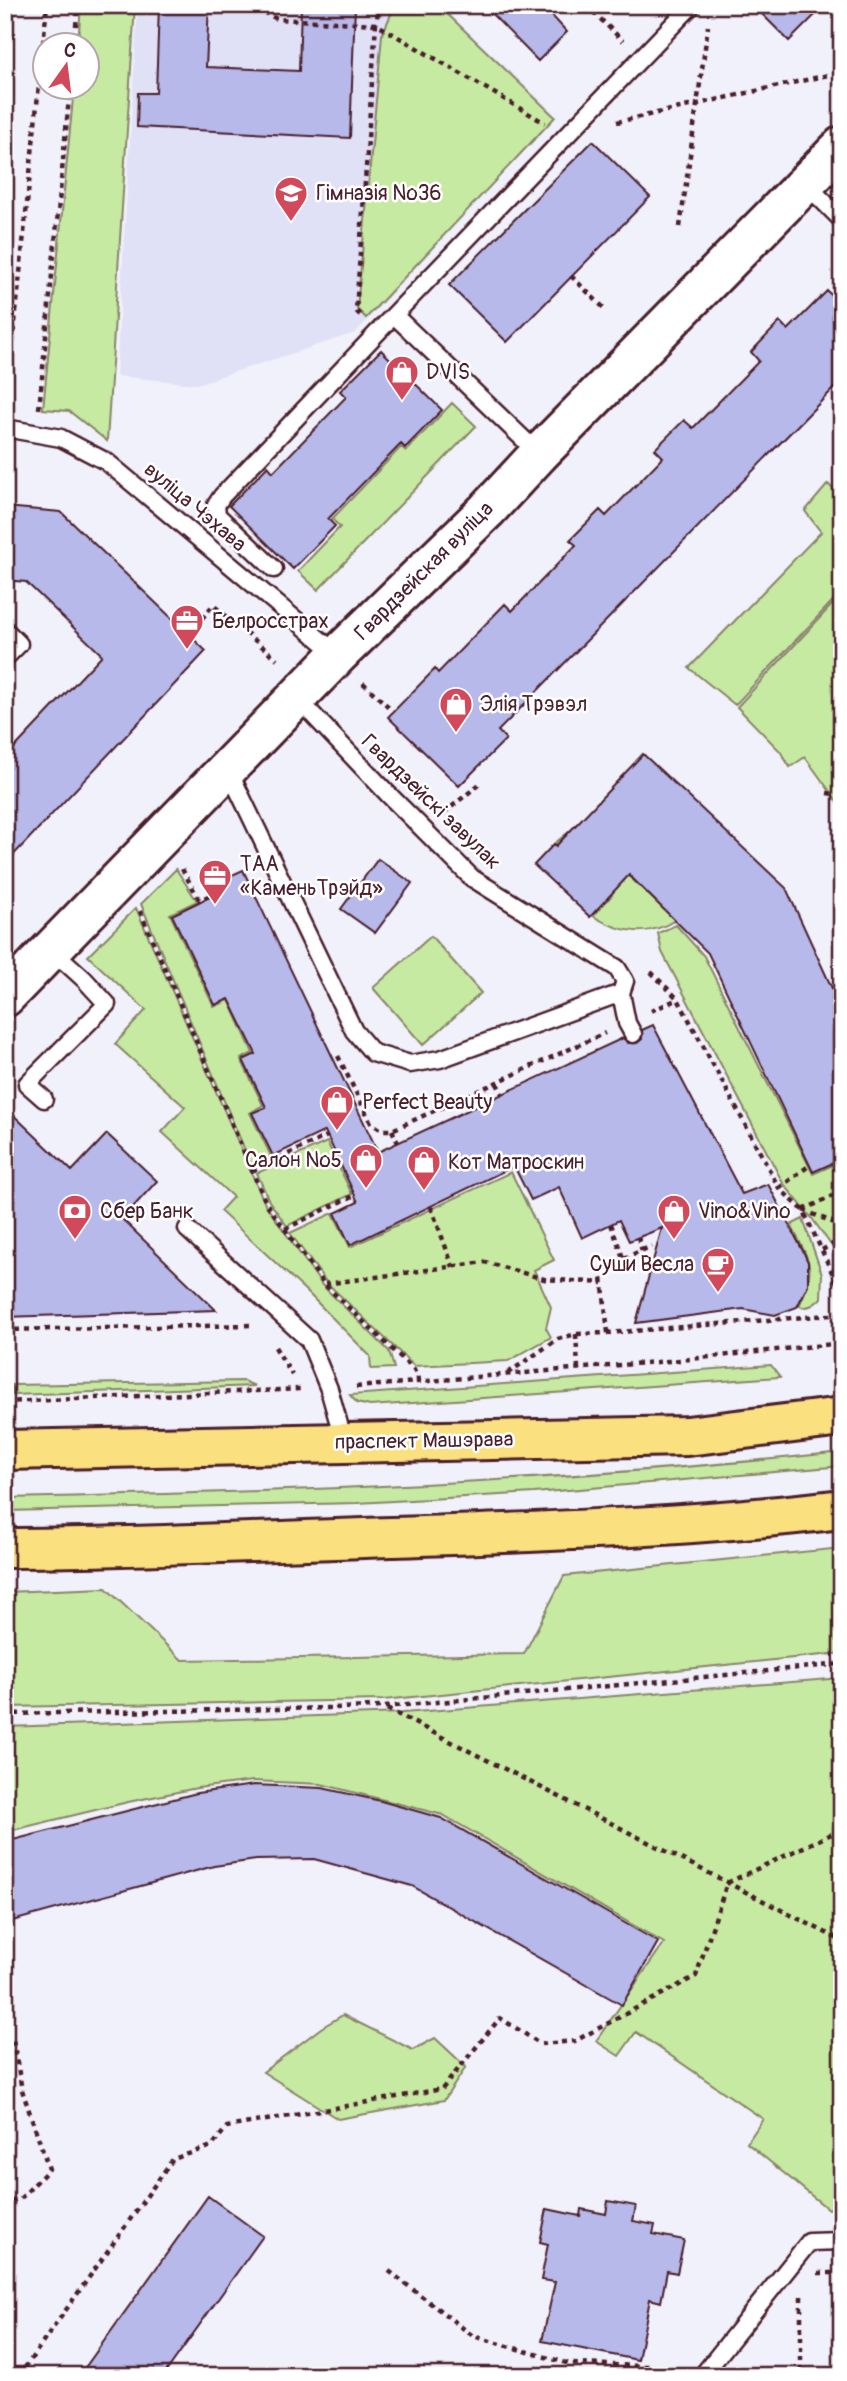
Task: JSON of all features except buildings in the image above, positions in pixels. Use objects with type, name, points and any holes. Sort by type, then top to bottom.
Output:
[{"type":"main road","name":"праспект Машэрава","points":[[5,1450],[687,1436],[842,1417]]},
{"type":"main road","points":[[5,1548],[105,1548],[573,1531],[796,1515],[842,1509]]},
{"type":"street","name":"Гвардзейская вуліца","points":[[5,997],[297,698],[346,665],[539,454],[842,146]]},
{"type":"lane","points":[[274,569],[217,515],[216,505],[222,496],[692,5]]},
{"type":"lane","points":[[805,183],[842,219]]},
{"type":"lane","points":[[394,315],[539,454]]},
{"type":"lane","name":"вуліца Чэхава","points":[[5,428],[61,438],[107,462],[346,665]]},
{"type":"lane","points":[[5,630],[19,644],[5,658]]},
{"type":"lane","name":"Гвардзейскі завулак","points":[[297,698],[472,878],[617,968],[625,981],[621,993]]},
{"type":"lane","points":[[228,769],[354,1031],[373,1053],[410,1064],[440,1059],[621,993],[630,1028]]},
{"type":"lane","points":[[44,1098],[27,1084],[107,1003],[51,949]]},
{"type":"lane","points":[[187,1229],[309,1340],[329,1389],[344,1442]]},
{"type":"lane","points":[[702,2376],[809,2242],[842,2241]]},
{"type":"path","points":[[6,410],[47,5]]},
{"type":"path","points":[[75,32],[78,5]]},
{"type":"path","points":[[257,5],[266,15],[277,19],[376,24],[549,125],[569,133],[828,75]]},
{"type":"path","points":[[366,321],[356,311],[379,5]]},
{"type":"path","points":[[586,5],[625,44]]},
{"type":"path","points":[[680,227],[709,18]]},
{"type":"path","points":[[38,414],[69,102]]},
{"type":"path","points":[[571,276],[605,309]]},
{"type":"path","points":[[189,634],[213,605],[277,659]]},
{"type":"path","points":[[346,665],[393,711]]},
{"type":"path","points":[[435,820],[481,782]]},
{"type":"path","points":[[827,793],[842,795]]},
{"type":"path","points":[[181,867],[199,900],[210,896]]},
{"type":"path","points":[[139,910],[266,1203],[324,1284],[414,1370],[420,1383]]},
{"type":"path","points":[[643,964],[678,999],[779,1188],[803,1210],[842,1226]]},
{"type":"path","points":[[335,1049],[338,1062],[371,1123],[382,1129],[392,1130],[630,1028],[678,999]]},
{"type":"path","points":[[497,1083],[502,1094]]},
{"type":"path","points":[[392,1130],[398,1143]]},
{"type":"path","points":[[252,1171],[327,1136]]},
{"type":"path","points":[[779,1188],[810,1165]]},
{"type":"path","points":[[803,1210],[842,1192]]},
{"type":"path","points":[[285,1230],[355,1195]]},
{"type":"path","points":[[431,1206],[453,1267]]},
{"type":"path","points":[[803,1210],[842,1294]]},
{"type":"path","points":[[611,1224],[623,1258]]},
{"type":"path","points":[[638,1237],[642,1251]]},
{"type":"path","points":[[822,1250],[842,1239]]},
{"type":"path","points":[[608,1333],[601,1268],[652,1246]]},
{"type":"path","points":[[324,1284],[485,1262],[544,1279],[603,1283]]},
{"type":"path","points":[[508,1373],[558,1339],[576,1334],[842,1314]]},
{"type":"path","points":[[5,1330],[258,1325]]},
{"type":"path","points":[[576,1334],[578,1367]]},
{"type":"path","points":[[5,1402],[420,1383],[842,1343]]},
{"type":"path","points":[[272,1344],[301,1389]]},
{"type":"path","points":[[5,1714],[385,1707],[842,1664]]},
{"type":"path","points":[[385,1707],[842,1941]]},
{"type":"path","points":[[19,2376],[173,2159],[212,2146],[227,2127],[442,2089],[500,2018],[541,2044],[575,2041],[696,1976],[727,1882],[842,1829]]},
{"type":"path","points":[[5,2035],[13,2040],[22,2091],[49,2169],[20,2199],[5,2203]]},
{"type":"path","points":[[389,2271],[473,2336],[570,2364],[647,2366],[681,2373]]},
{"type":"path","points":[[801,2294],[801,2376]]},
{"type":"shaded area","name":"Гімназія №36","points":[[138,5],[440,5],[557,116],[355,333],[197,384],[116,376]]},
{"type":"green space","points":[[81,5],[135,5],[107,441],[69,411],[43,409],[73,102],[102,102],[102,32],[79,32]]},
{"type":"green space","points":[[395,5],[438,5],[555,117],[366,318],[357,309],[382,35]]},
{"type":"green space","points":[[452,403],[476,426],[318,590],[298,571],[340,527],[332,519],[401,447],[406,451]]},
{"type":"green space","points":[[828,484],[842,498],[842,591],[735,705],[689,668],[821,532],[805,511]]},
{"type":"green space","points":[[842,594],[842,808],[805,757],[790,767],[780,751],[737,707]]},
{"type":"green space","points":[[576,826],[675,920],[654,929],[634,931],[613,926],[593,916],[612,895],[555,843]]},
{"type":"green space","points":[[176,869],[197,901],[170,914],[214,1007],[229,1000],[253,1053],[241,1059],[263,1105],[250,1113],[271,1156],[252,1167],[141,904]]},
{"type":"green space","points":[[136,908],[265,1204],[322,1285],[389,1351],[394,1368],[371,1369],[370,1356],[308,1293],[220,1211],[233,1197],[162,1132],[185,1107],[115,1044],[146,1010],[88,956]]},
{"type":"green space","points":[[676,925],[704,956],[813,1174],[842,1161],[842,1267],[836,1252],[783,1183],[662,952],[658,933]]},
{"type":"green space","points":[[431,936],[481,993],[423,1045],[373,988]]},
{"type":"green space","points":[[327,1142],[352,1194],[287,1226],[269,1201],[257,1173]]},
{"type":"green space","points":[[511,1172],[554,1260],[534,1270],[551,1307],[546,1328],[551,1337],[508,1361],[414,1366],[327,1283],[290,1233],[333,1213],[350,1247]]},
{"type":"green space","points":[[803,1219],[822,1274],[821,1298],[805,1307],[799,1306],[808,1282],[809,1264],[791,1225]]},
{"type":"green space","points":[[771,1365],[780,1377],[370,1406],[357,1403],[350,1395]]},
{"type":"green space","points":[[243,1381],[255,1386],[13,1395],[12,1385]]},
{"type":"green space","points":[[842,1452],[842,1466],[534,1493],[357,1503],[5,1511],[5,1498],[424,1484],[633,1471]]},
{"type":"green space","points":[[842,1548],[842,1653],[383,1700],[5,1707],[5,1592],[106,1588],[182,1660],[524,1654],[564,1576]]},
{"type":"green space","points":[[842,1678],[842,1860],[837,1862],[842,1885],[842,2201],[828,2209],[747,2143],[763,2119],[636,2032],[619,2056],[596,2041],[664,1943],[443,1815],[321,1784],[253,1781],[197,1788],[128,1802],[5,1832],[5,1727],[403,1713]]},
{"type":"green space","points":[[343,2015],[413,2050],[435,2038],[466,2067],[444,2100],[338,2119],[263,2072],[321,2028]]},
{"type":"place","name":"Гімназія №36","points":[[291,223]]},
{"type":"place","name":"DVIS","points":[[402,402]]},
{"type":"place","name":"Белросстрах","points":[[187,651]]},
{"type":"place","name":"Элія Трэвэл","points":[[456,734]]},
{"type":"place","name":"ТАА «КаменьТрэйд»","points":[[215,906]]},
{"type":"place","name":"Perfect Beauty","points":[[337,1132]]},
{"type":"place","name":"Салон №5","points":[[366,1190]]},
{"type":"place","name":"Кот Матроскин","points":[[424,1192]]},
{"type":"place","name":"Сбер Банк","points":[[75,1241]]},
{"type":"place","name":"Vino&Vino","points":[[674,1241]]},
{"type":"place","name":"Суши Весла","points":[[718,1294]]}]
